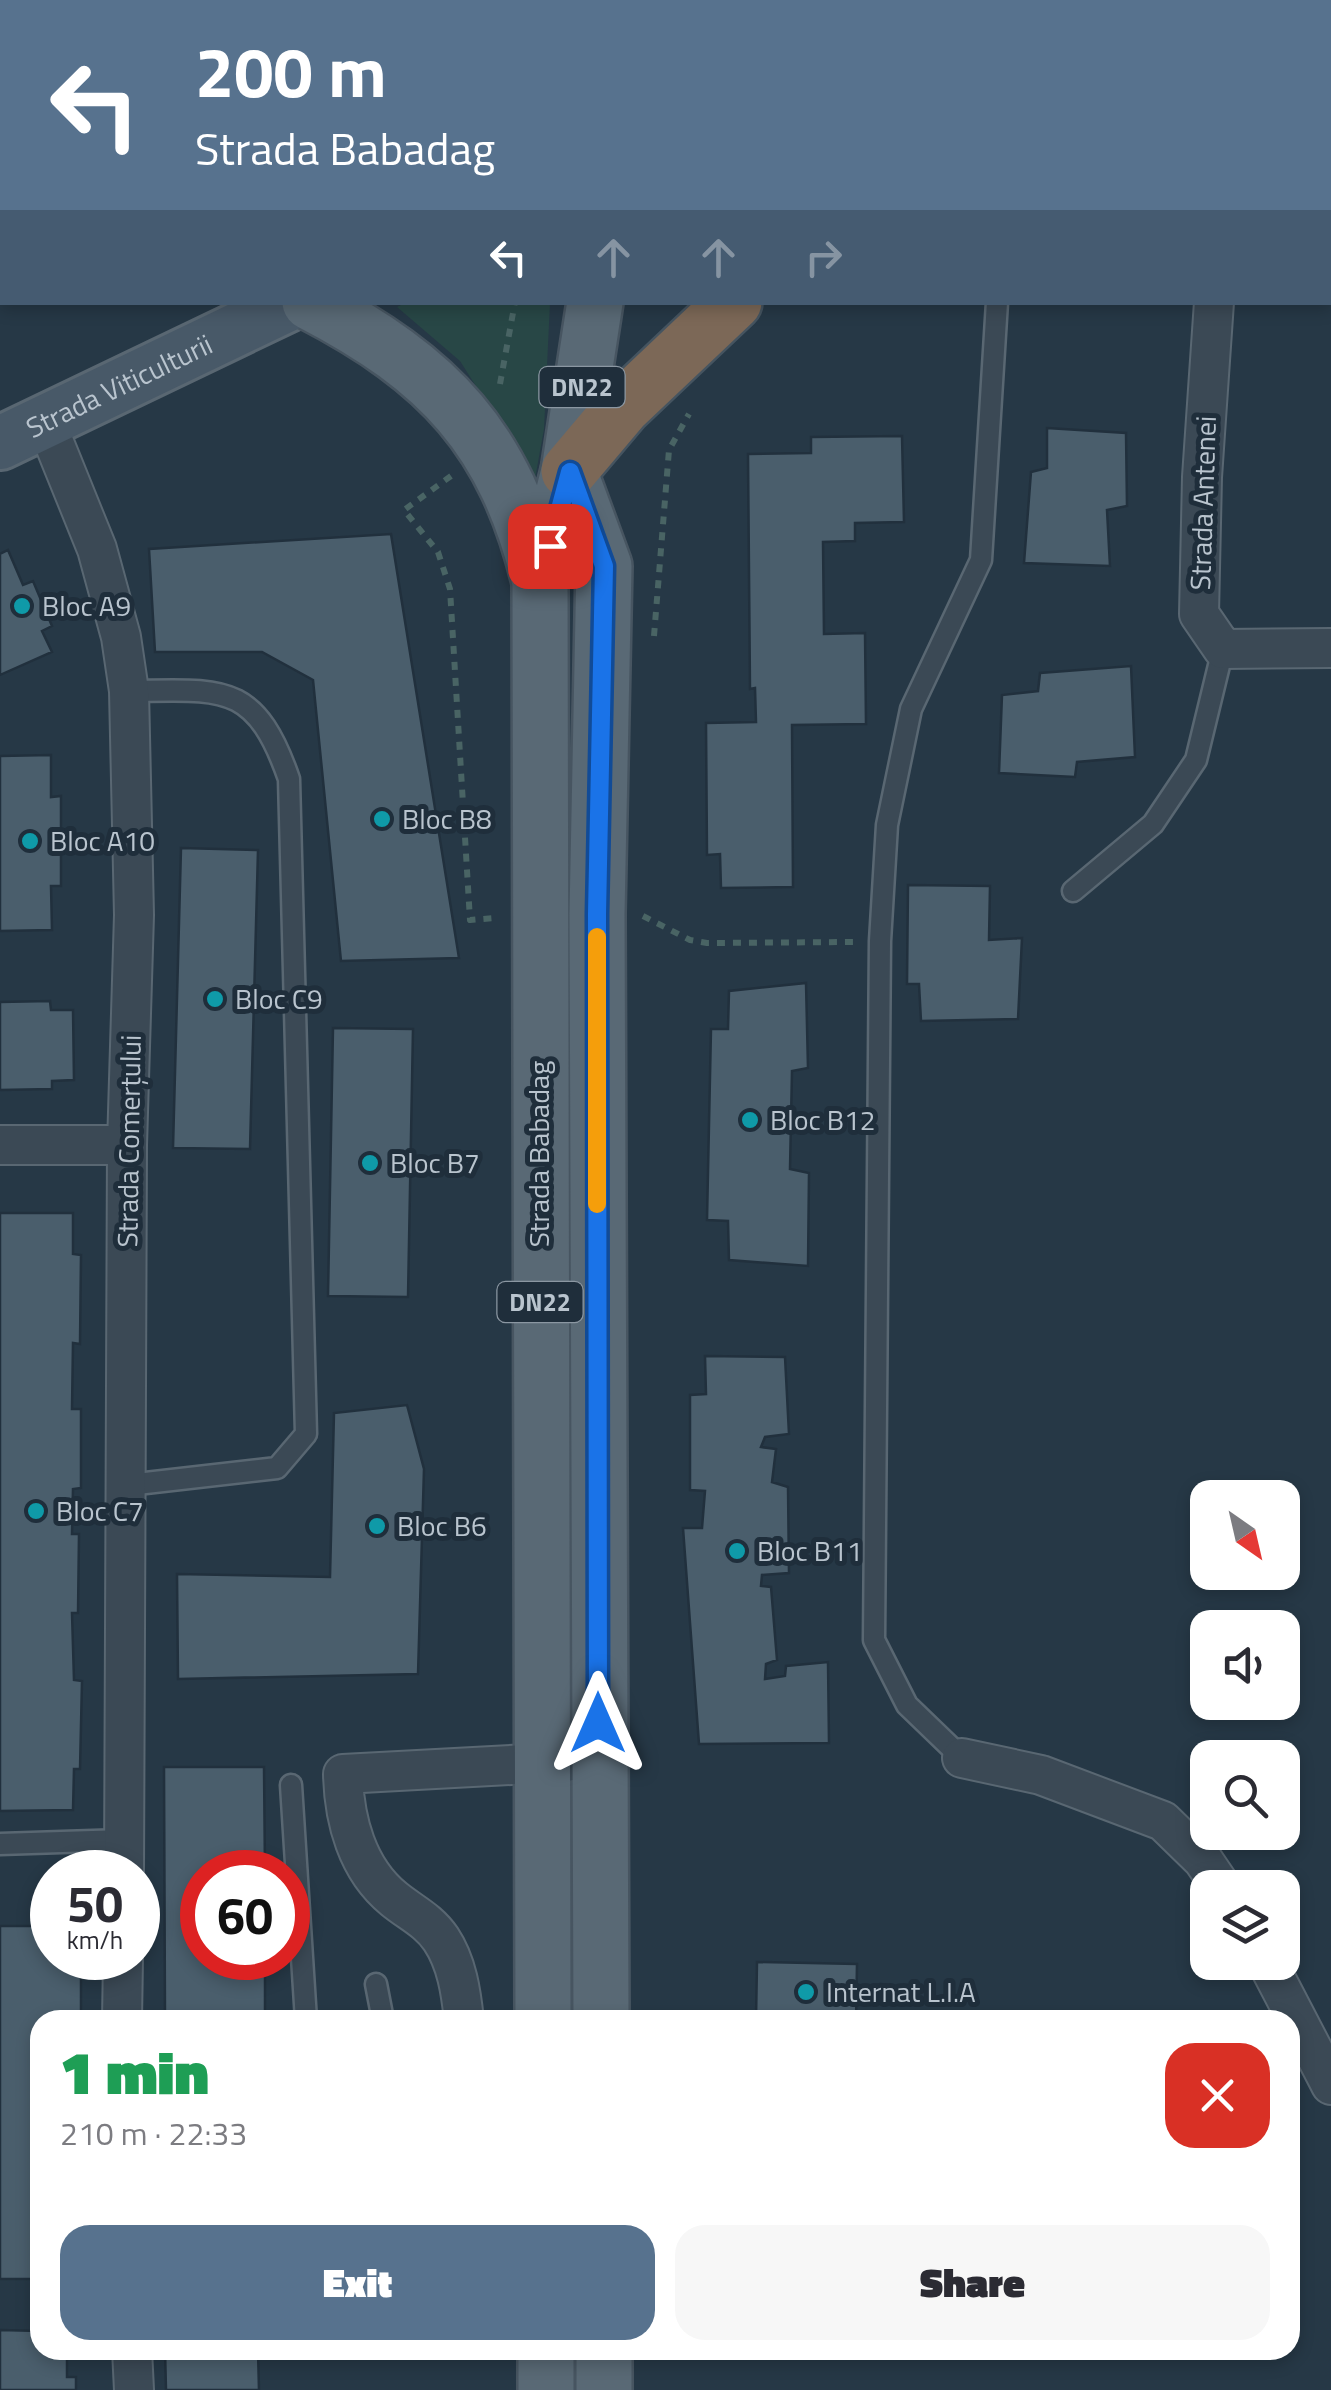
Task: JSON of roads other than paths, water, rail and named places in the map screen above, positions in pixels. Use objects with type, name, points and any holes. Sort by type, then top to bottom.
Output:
[{"type":"highway","points":[[570,472],[623,407],[731,305]]},
{"type":"main road","name":"Strada Viticulturii","points":[[13,433],[288,305]]},
{"type":"main road","points":[[316,305],[374,335],[437,386],[488,449],[525,520],[540,584]]},
{"type":"main road","name":"Strada Babadag","points":[[542,2010],[540,584],[570,472],[595,305]]},
{"type":"main road","name":"Strada Babadag","points":[[570,472],[604,566],[597,914],[601,2010]]},
{"type":"main road","points":[[546,2360],[546,2390]]},
{"type":"main road","points":[[604,2360],[604,2390]]},
{"type":"street","name":"Strada Antenei","points":[[1214,305],[1202,477],[1199,614],[1223,649]]},
{"type":"street","name":"Strada Comerțului","points":[[13,433],[97,548],[121,637],[129,691],[134,915],[126,1145],[124,1850]]},
{"type":"street","points":[[1223,649],[1331,648]]},
{"type":"street","points":[[0,1145],[126,1145]]},
{"type":"street","points":[[962,1758],[1041,1775],[1163,1822],[1209,1870]]},
{"type":"street","points":[[462,2010],[454,1964],[441,1940],[423,1918],[393,1899],[356,1846],[344,1810],[343,1774],[598,1762]]},
{"type":"street","points":[[122,2010],[123,1980]]},
{"type":"street","points":[[1276,1980],[1291,2010]]},
{"type":"street","points":[[1300,2026],[1331,2085]]},
{"type":"street","points":[[132,2360],[134,2390]]},
{"type":"lane","points":[[962,1758],[907,1705],[874,1640],[880,942],[886,826],[911,709],[981,560],[997,305]]},
{"type":"lane","points":[[1072,891],[1153,824],[1196,760],[1223,649]]},
{"type":"lane","points":[[128,1485],[277,1468],[306,1434],[290,778],[274,735],[251,706],[213,690],[129,691]]},
{"type":"lane","points":[[290,1784],[305,2010]]},
{"type":"lane","points":[[0,1844],[62,1850]]},
{"type":"lane","points":[[376,1984],[381,2010]]},
{"type":"place","name":"Bloc A9","points":[[22,606]]},
{"type":"place","name":"Bloc B8","points":[[382,819]]},
{"type":"place","name":"Bloc A10","points":[[30,841]]},
{"type":"place","name":"Bloc C9","points":[[215,999]]},
{"type":"place","name":"Bloc B12","points":[[750,1120]]},
{"type":"place","name":"Bloc B7","points":[[370,1163]]},
{"type":"place","name":"Bloc C7","points":[[36,1511]]},
{"type":"place","name":"Bloc B6","points":[[377,1526]]},
{"type":"place","name":"Bloc B11","points":[[737,1551]]},
{"type":"place","name":"Internat L.I.A","points":[[806,1992]]}]
